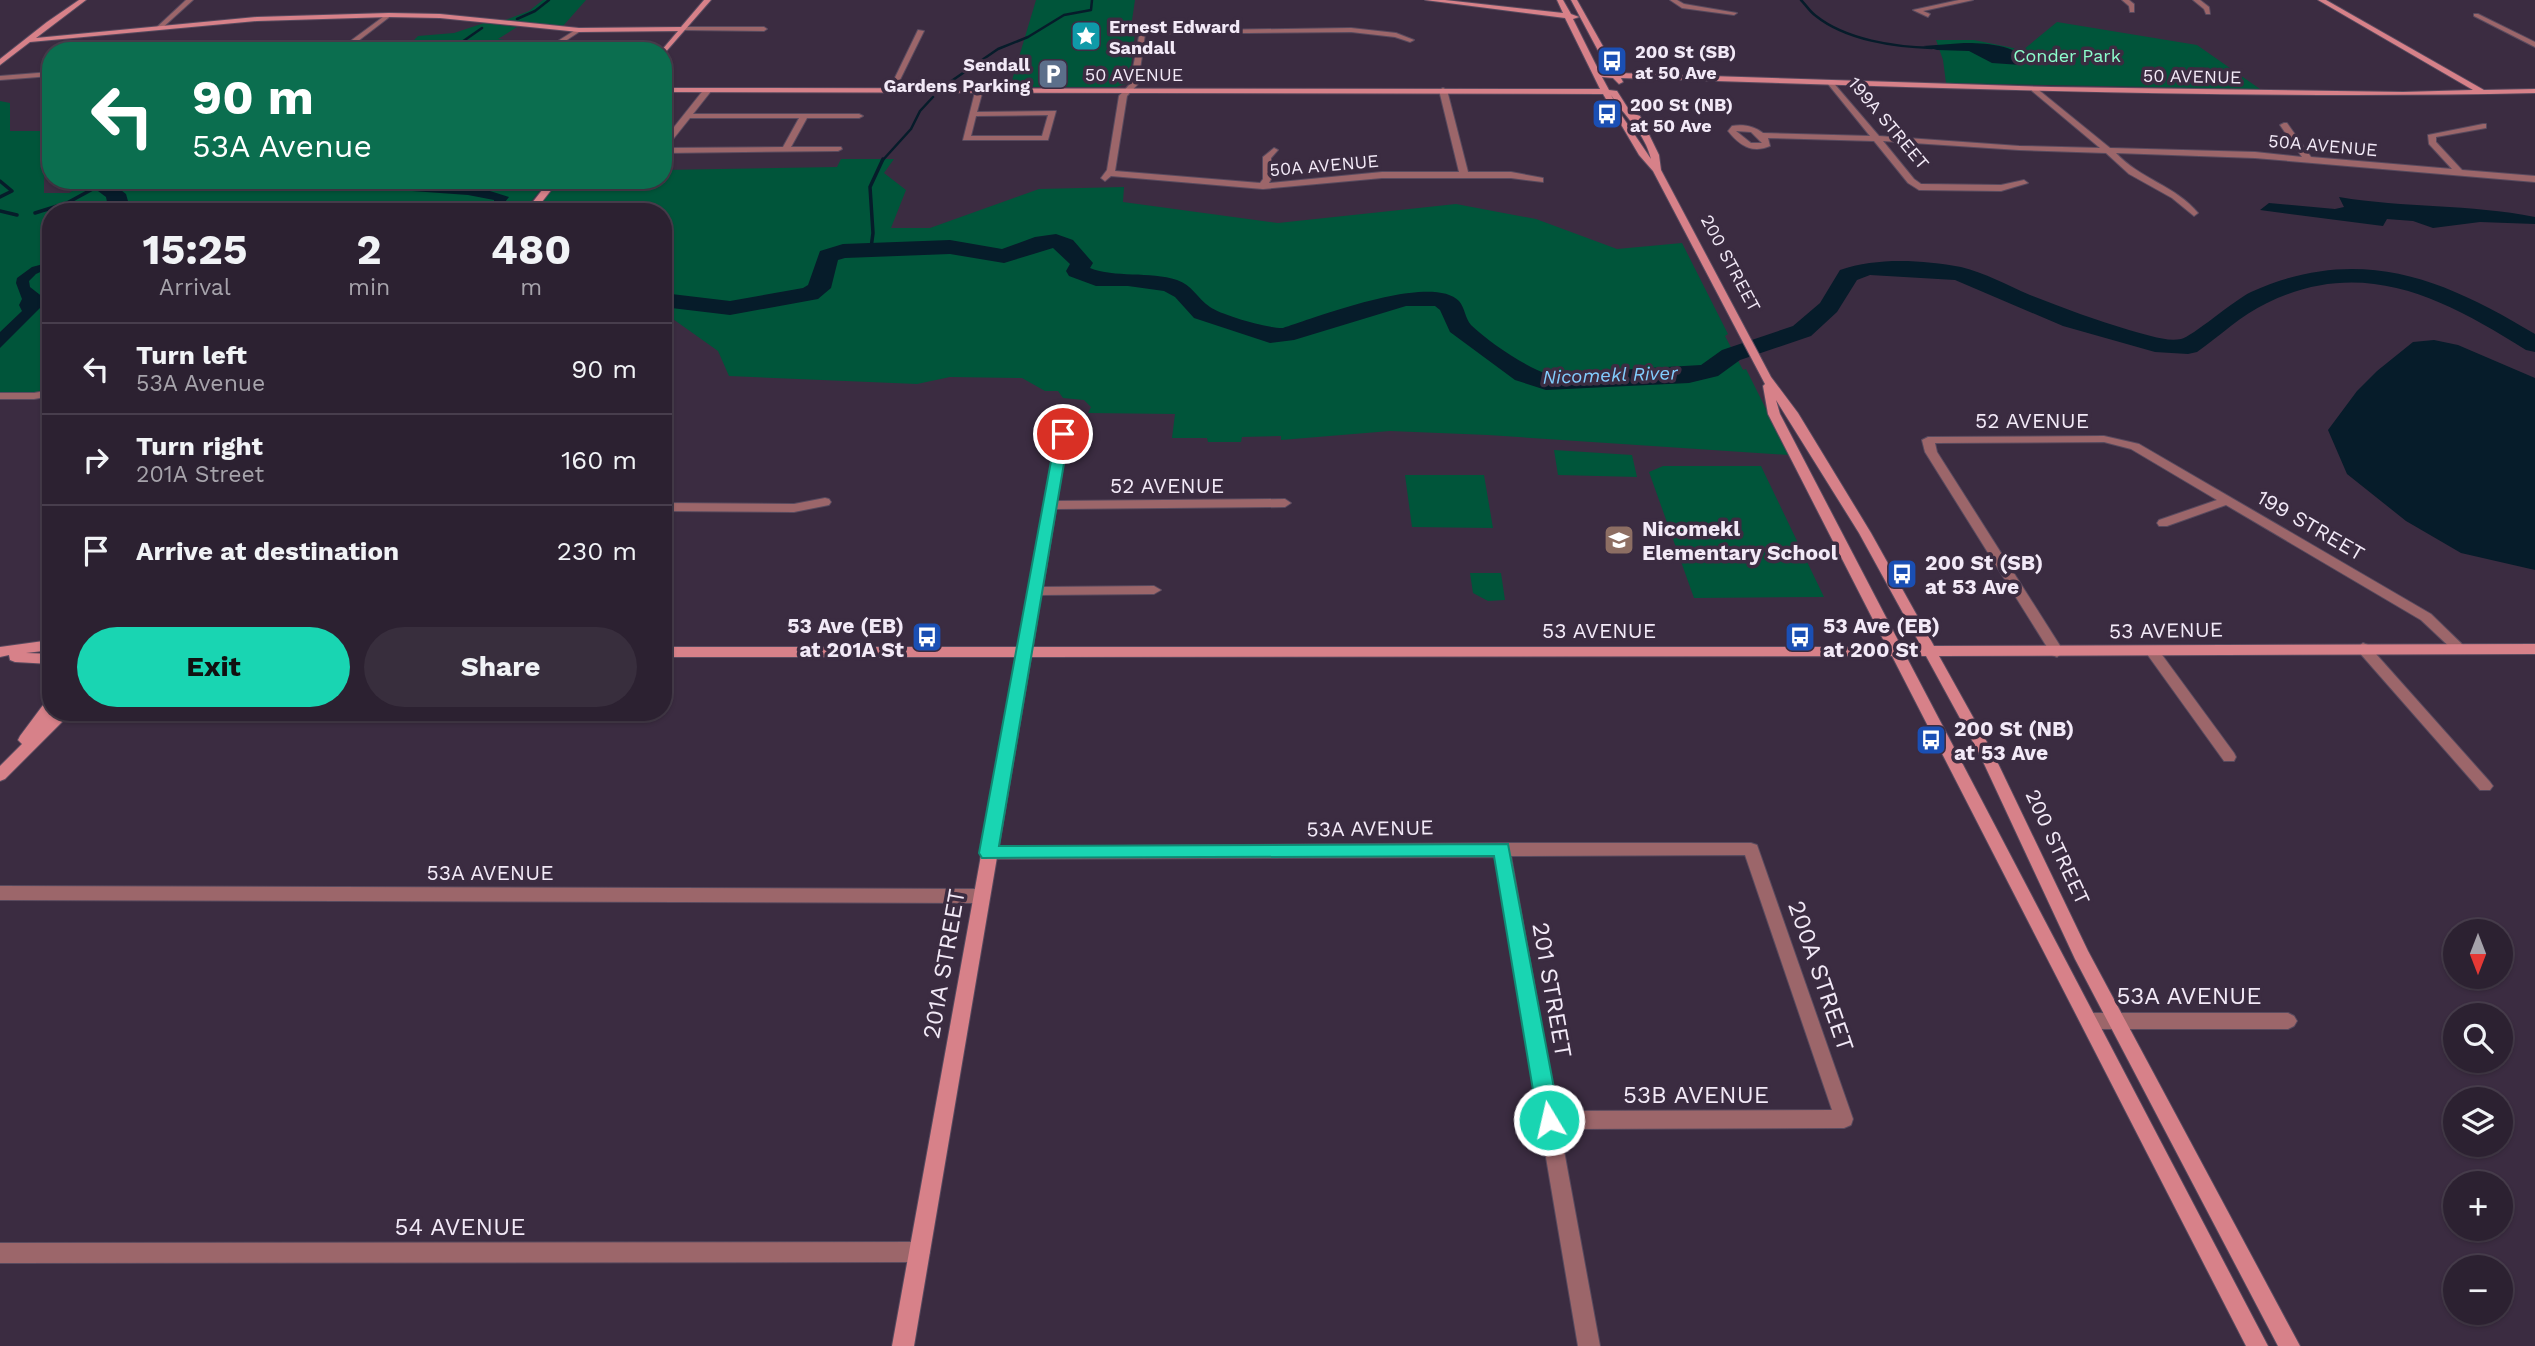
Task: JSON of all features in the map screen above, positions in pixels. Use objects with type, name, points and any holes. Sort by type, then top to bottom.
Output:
[{"type":"street","points":[[0,63],[32,40],[49,23],[83,0]]},
{"type":"street","points":[[159,28],[190,0]]},
{"type":"street","points":[[672,42],[708,0]]},
{"type":"street","points":[[1428,0],[1517,12],[1584,17]]},
{"type":"street","name":"200 STREET","points":[[1574,0],[1640,124],[1655,155],[1657,170]]},
{"type":"street","points":[[1673,0],[1682,6],[1734,13]]},
{"type":"street","points":[[1928,15],[1916,10],[1970,0]]},
{"type":"street","points":[[2125,0],[2132,5],[2132,11]]},
{"type":"street","points":[[2196,0],[2207,8],[2208,13]]},
{"type":"street","points":[[2321,0],[2483,93]]},
{"type":"street","points":[[1517,12],[1552,10],[1561,2]]},
{"type":"street","name":"200 STREET","points":[[1561,2],[1605,90],[1643,155],[1657,170],[1763,373],[1792,413],[1865,533],[1986,752],[2116,1021],[2289,1346]]},
{"type":"street","points":[[32,40],[279,18],[389,15],[440,16],[579,30],[764,29]]},
{"type":"street","points":[[352,42],[389,15]]},
{"type":"street","points":[[2476,15],[2535,45]]},
{"type":"street","points":[[560,42],[579,30]]},
{"type":"street","points":[[1129,90],[1134,84],[1140,34],[1146,30],[1361,30],[1410,40]]},
{"type":"street","points":[[891,90],[920,31]]},
{"type":"street","points":[[2524,39],[2535,39]]},
{"type":"street","points":[[0,78],[42,75]]},
{"type":"street","name":"50 AVENUE","points":[[1597,75],[2035,89],[2535,92]]},
{"type":"street","name":"199A STREET","points":[[1831,82],[1911,181],[1919,187],[2001,188],[2024,183]]},
{"type":"street","points":[[2035,89],[2108,150],[2120,165],[2184,200],[2194,213]]},
{"type":"street","name":"50 AVENUE","points":[[672,90],[1605,90]]},
{"type":"street","points":[[672,137],[708,90]]},
{"type":"street","points":[[972,114],[1053,113],[1045,138],[966,138],[972,114],[979,90]]},
{"type":"street","name":"50A AVENUE","points":[[1129,90],[1123,96],[1108,175],[1263,186],[1382,175],[1521,176],[1540,180]]},
{"type":"street","points":[[1443,90],[1464,175]]},
{"type":"street","points":[[1605,90],[1614,93],[1628,115],[1640,124]]},
{"type":"street","points":[[687,116],[859,116]]},
{"type":"street","points":[[786,149],[804,116]]},
{"type":"street","points":[[2284,125],[2309,160]]},
{"type":"street","points":[[2460,173],[2432,142],[2432,135],[2483,126]]},
{"type":"street","name":"50A AVENUE","points":[[1761,135],[1876,138],[2019,148],[2255,155],[2535,179]]},
{"type":"street","points":[[672,149],[838,149]]},
{"type":"street","points":[[1263,186],[1267,179],[1267,157],[1274,149]]},
{"type":"street","points":[[536,203],[547,189]]},
{"type":"street","name":"200 STREET","points":[[1763,373],[1774,414],[2257,1346]]},
{"type":"street","points":[[0,396],[42,395]]},
{"type":"street","name":"201A STREET","points":[[903,1346],[1067,410]]},
{"type":"street","name":"52 AVENUE","points":[[2057,652],[1931,452],[1928,440],[2104,439],[2135,446]]},
{"type":"street","name":"199 STREET","points":[[2135,446],[2426,617],[2460,649]]},
{"type":"street","points":[[2163,523],[2228,500]]},
{"type":"street","points":[[672,507],[794,508],[825,502]]},
{"type":"street","name":"52 AVENUE","points":[[1049,505],[1285,503]]},
{"type":"street","points":[[1036,591],[1154,590]]},
{"type":"street","points":[[0,654],[42,647]]},
{"type":"street","points":[[2363,648],[2485,786]]},
{"type":"street","name":"53 AVENUE","points":[[672,652],[1932,653],[2363,648],[2535,649]]},
{"type":"street","points":[[2152,651],[2229,757]]},
{"type":"street","points":[[0,654],[42,658]]},
{"type":"street","points":[[12,762],[19,747],[42,717]]},
{"type":"street","points":[[0,775],[54,721]]},
{"type":"street","name":"201 STREET","points":[[1502,849],[1589,1346]]},
{"type":"street","name":"53A AVENUE","points":[[988,853],[1751,849]]},
{"type":"street","name":"200A STREET","points":[[1751,849],[1844,1119]]},
{"type":"street","name":"53A AVENUE","points":[[0,893],[981,895]]},
{"type":"street","name":"53A AVENUE","points":[[2090,1021],[2288,1021]]},
{"type":"street","name":"53B AVENUE","points":[[1549,1120],[1844,1119]]},
{"type":"street","name":"54 AVENUE","points":[[0,1254],[920,1252]]},
{"type":"green space","points":[[543,0],[586,0],[563,26],[505,20],[529,11]]},
{"type":"green space","points":[[1036,0],[1135,0],[1131,27],[1143,29],[1135,33],[1129,83],[1116,87],[1010,87]]},
{"type":"green space","name":"Conder Park","points":[[2057,22],[2197,45],[2260,89],[1946,83],[1943,60],[1936,40],[1974,40],[2023,50]]},
{"type":"green space","points":[[484,23],[517,27],[498,39],[504,40],[501,42],[412,42],[418,36],[454,33]]},
{"type":"green space","points":[[0,101],[10,103],[10,131],[42,131],[44,193],[69,193],[75,189],[541,189],[530,203],[42,203],[42,390],[35,393],[0,393]]},
{"type":"green space","points":[[841,159],[894,159],[884,173],[906,190],[891,228],[930,228],[1039,189],[1124,187],[1123,202],[1278,223],[1456,204],[1536,219],[1617,249],[1682,243],[1728,334],[1725,336],[1743,370],[1746,369],[1789,455],[1390,431],[1281,440],[1281,436],[1242,437],[1241,442],[1208,442],[1207,438],[1172,438],[1175,414],[1088,413],[1091,407],[1084,400],[1063,398],[1058,391],[1045,391],[1022,378],[950,377],[917,384],[729,376],[718,351],[672,318],[672,203],[542,203],[553,189],[672,189],[672,170],[837,167]]},
{"type":"green space","points":[[1554,450],[1632,455],[1637,477],[1558,475]]},
{"type":"green space","points":[[1663,466],[1761,466],[1824,597],[1694,598],[1649,472]]},
{"type":"green space","points":[[1405,475],[1484,475],[1493,528],[1412,527]]},
{"type":"green space","points":[[1470,573],[1501,573],[1505,600],[1488,601],[1473,593]]},
{"type":"water","points":[[1964,43],[2007,48],[2015,51],[2027,62],[2021,65],[1992,63],[1969,51],[1937,50],[1923,46]]},
{"type":"water","points":[[407,189],[465,189],[490,191],[509,197],[504,203],[494,203],[494,200],[468,195]]},
{"type":"water","points":[[2339,197],[2511,213],[2535,217],[2535,224],[2480,222],[2433,228],[2413,221],[2387,219],[2383,226],[2260,210],[2269,203],[2335,209],[2344,207]]},
{"type":"water","points":[[42,264],[42,271],[29,281],[30,287],[42,296],[41,307],[0,348],[0,332],[22,311],[17,278],[32,267]]},
{"type":"water","points":[[2434,340],[2458,345],[2535,378],[2535,570],[2461,553],[2406,521],[2347,474],[2328,430],[2357,391],[2377,371],[2413,342]]},
{"type":"waterway","points":[[517,19],[535,11],[549,0]]},
{"type":"waterway","points":[[947,84],[998,49],[1028,37],[1064,15],[1091,10],[1092,0]]},
{"type":"waterway","points":[[1801,0],[1814,14],[1842,31],[1871,41],[1932,48]]},
{"type":"waterway","points":[[462,42],[482,28]]},
{"type":"waterway","points":[[882,161],[911,129],[920,111],[933,97]]},
{"type":"waterway","points":[[871,248],[873,233],[870,187],[882,161]]},
{"type":"waterway","points":[[0,181],[12,191],[0,197]]},
{"type":"waterway","points":[[67,203],[93,189]]},
{"type":"waterway","name":"Nicomekl River","points":[[107,189],[116,194],[118,203]]},
{"type":"waterway","points":[[0,211],[17,215]]},
{"type":"waterway","points":[[35,213],[42,211]]},
{"type":"waterway","name":"Nicomekl River","points":[[672,301],[730,308],[810,294],[819,288],[828,256],[843,251],[950,247],[1004,256],[1043,242],[1056,241],[1065,245],[1082,263],[1077,271],[1096,279],[1128,279],[1170,285],[1183,292],[1202,313],[1270,336],[1285,335],[1405,299],[1440,299],[1450,306],[1459,327],[1524,375],[1546,382],[1689,375],[1709,371],[1731,355],[1802,331],[1829,307],[1848,275],[1868,268],[1940,270],[1961,274],[2072,321],[2155,345],[2188,347],[2249,303],[2295,283],[2332,275],[2367,275],[2435,291],[2469,306],[2535,345]]},
{"type":"place","name":"Ernest Edward Sandall","points":[[1086,36]]},
{"type":"place","name":"200 St (SB) at 50 Ave","points":[[1612,61]]},
{"type":"place","name":"Sendall Gardens Parking","points":[[1053,74]]},
{"type":"place","name":"200 St (NB) at 50 Ave","points":[[1607,114]]},
{"type":"place","name":"Nicomekl Elementary School","points":[[1619,540]]},
{"type":"place","name":"200 St (SB) at 53 Ave","points":[[1902,574]]},
{"type":"place","name":"53 Ave (EB) at 201A St","points":[[927,637]]},
{"type":"place","name":"53 Ave (EB) at 200 St","points":[[1800,637]]},
{"type":"place","name":"200 St (NB) at 53 Ave","points":[[1931,740]]},
{"type":"route","points":[[1063,434],[988,853],[1502,849],[1549,1120]]}]
